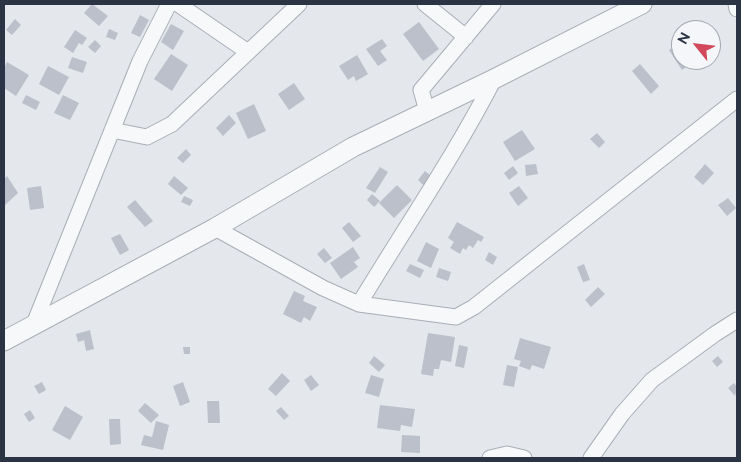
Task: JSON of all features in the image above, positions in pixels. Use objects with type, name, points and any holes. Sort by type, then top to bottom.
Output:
[{"type":"street","points":[[34,324],[140,61],[169,4]]},
{"type":"street","points":[[178,4],[248,52]]},
{"type":"street","points":[[112,130],[148,137],[172,124],[299,4]]},
{"type":"street","points":[[425,4],[466,37]]},
{"type":"street","points":[[427,111],[421,90],[493,4]]},
{"type":"street","points":[[4,341],[215,228],[352,147],[494,79],[642,4]]},
{"type":"street","points":[[736,4],[737,9]]},
{"type":"street","points":[[359,304],[464,135],[494,79]]},
{"type":"street","points":[[215,228],[323,288],[359,304],[438,316],[456,316],[466,313],[737,99]]},
{"type":"street","points":[[591,458],[622,414],[652,380],[737,320]]},
{"type":"street","points":[[490,458],[507,454],[524,458]]},
{"type":"building","points":[[92,4],[108,16],[99,26],[84,13]]},
{"type":"building","points":[[140,15],[149,20],[140,37],[131,33]]},
{"type":"building","points":[[15,19],[21,25],[12,35],[6,30]]},
{"type":"building","points":[[419,22],[439,49],[423,61],[403,34]]},
{"type":"building","points":[[171,24],[184,31],[173,50],[161,42]]},
{"type":"building","points":[[109,29],[118,33],[115,40],[106,37]]},
{"type":"building","points":[[75,30],[87,38],[82,45],[79,43],[73,53],[64,47]]},
{"type":"building","points":[[382,39],[387,46],[380,51],[387,60],[378,66],[366,49]]},
{"type":"building","points":[[95,40],[101,46],[95,53],[88,47]]},
{"type":"building","points":[[171,54],[188,65],[172,91],[154,79]]},
{"type":"building","points":[[357,55],[368,74],[356,81],[354,76],[348,80],[339,66]]},
{"type":"building","points":[[72,57],[87,62],[83,73],[68,68]]},
{"type":"building","points":[[7,62],[29,75],[16,96],[4,88],[4,68]]},
{"type":"building","points":[[640,64],[659,86],[651,94],[632,71]]},
{"type":"building","points":[[48,66],[69,77],[59,95],[39,84]]},
{"type":"building","points":[[294,83],[305,99],[289,110],[278,94]]},
{"type":"building","points":[[26,95],[40,102],[36,110],[22,103]]},
{"type":"building","points":[[63,95],[79,103],[70,120],[54,113]]},
{"type":"building","points":[[254,104],[266,131],[248,139],[236,113]]},
{"type":"building","points":[[229,115],[236,123],[223,136],[216,128]]},
{"type":"building","points":[[522,130],[535,149],[515,161],[503,142]]},
{"type":"building","points":[[597,133],[605,142],[599,148],[590,139]]},
{"type":"building","points":[[186,149],[191,155],[183,163],[177,158]]},
{"type":"building","points":[[536,164],[538,174],[526,176],[525,165]]},
{"type":"building","points":[[705,164],[714,173],[703,185],[694,177]]},
{"type":"building","points":[[513,166],[518,173],[509,180],[504,173]]},
{"type":"building","points":[[380,167],[388,172],[375,193],[366,188]]},
{"type":"building","points":[[425,171],[431,176],[423,185],[418,180]]},
{"type":"building","points":[[7,176],[18,193],[4,206],[4,179]]},
{"type":"building","points":[[174,176],[188,188],[181,195],[168,184]]},
{"type":"building","points":[[397,185],[412,200],[394,218],[379,203]]},
{"type":"building","points":[[41,186],[44,208],[30,210],[27,188]]},
{"type":"building","points":[[519,186],[528,198],[518,206],[509,193]]},
{"type":"building","points":[[372,194],[380,201],[374,207],[367,200]]},
{"type":"building","points":[[184,196],[193,200],[190,206],[181,202]]},
{"type":"building","points":[[728,198],[736,208],[727,216],[718,205]]},
{"type":"building","points":[[135,200],[153,221],[145,227],[127,207]]},
{"type":"building","points":[[349,222],[361,236],[353,242],[342,228]]},
{"type":"building","points":[[457,222],[484,237],[481,242],[478,240],[473,248],[469,245],[466,250],[463,248],[460,254],[450,248],[454,242],[448,238]]},
{"type":"building","points":[[120,234],[129,250],[120,255],[111,238]]},
{"type":"building","points":[[426,242],[439,249],[431,268],[417,261]]},
{"type":"building","points":[[353,247],[360,258],[354,262],[358,267],[341,279],[330,263]]},
{"type":"building","points":[[324,248],[332,258],[325,263],[317,254]]},
{"type":"building","points":[[489,252],[497,257],[493,265],[485,260]]},
{"type":"building","points":[[410,264],[424,270],[420,278],[406,271]]},
{"type":"building","points":[[584,264],[590,280],[583,282],[577,267]]},
{"type":"building","points":[[439,268],[451,272],[448,281],[436,277]]},
{"type":"building","points":[[598,287],[605,294],[591,307],[585,300]]},
{"type":"building","points":[[294,291],[305,296],[303,301],[317,307],[310,321],[304,317],[301,323],[283,314]]},
{"type":"building","points":[[90,330],[94,349],[86,351],[84,340],[78,342],[76,334]]},
{"type":"building","points":[[428,333],[455,337],[451,362],[441,360],[439,369],[434,369],[433,376],[421,374]]},
{"type":"building","points":[[520,338],[551,347],[544,369],[532,365],[530,370],[519,366],[521,361],[514,359]]},
{"type":"building","points":[[459,345],[468,347],[464,368],[455,366]]},
{"type":"building","points":[[183,347],[190,347],[190,354],[184,354]]},
{"type":"building","points":[[374,356],[385,365],[379,372],[369,363]]},
{"type":"building","points":[[718,356],[723,362],[717,367],[712,361]]},
{"type":"building","points":[[507,365],[518,367],[514,387],[503,385]]},
{"type":"building","points":[[282,373],[290,381],[276,396],[268,389]]},
{"type":"building","points":[[311,375],[319,385],[311,391],[304,380]]},
{"type":"building","points":[[371,375],[384,379],[379,397],[365,393]]},
{"type":"building","points":[[42,382],[46,390],[39,394],[34,386]]},
{"type":"building","points":[[183,382],[190,402],[180,406],[173,386]]},
{"type":"building","points":[[734,383],[737,387],[735,396],[728,388]]},
{"type":"building","points":[[207,401],[219,401],[220,423],[208,423]]},
{"type":"building","points":[[145,403],[159,415],[151,423],[138,411]]},
{"type":"building","points":[[380,405],[415,409],[412,427],[401,425],[400,431],[377,428]]},
{"type":"building","points":[[65,406],[83,417],[70,440],[52,430]]},
{"type":"building","points":[[281,407],[289,416],[284,420],[276,411]]},
{"type":"building","points":[[30,410],[35,418],[29,422],[24,414]]},
{"type":"building","points":[[109,419],[120,419],[121,444],[110,445]]},
{"type":"building","points":[[156,421],[169,425],[163,450],[141,445],[144,435],[152,437]]},
{"type":"building","points":[[402,435],[420,436],[420,453],[401,452]]}]
